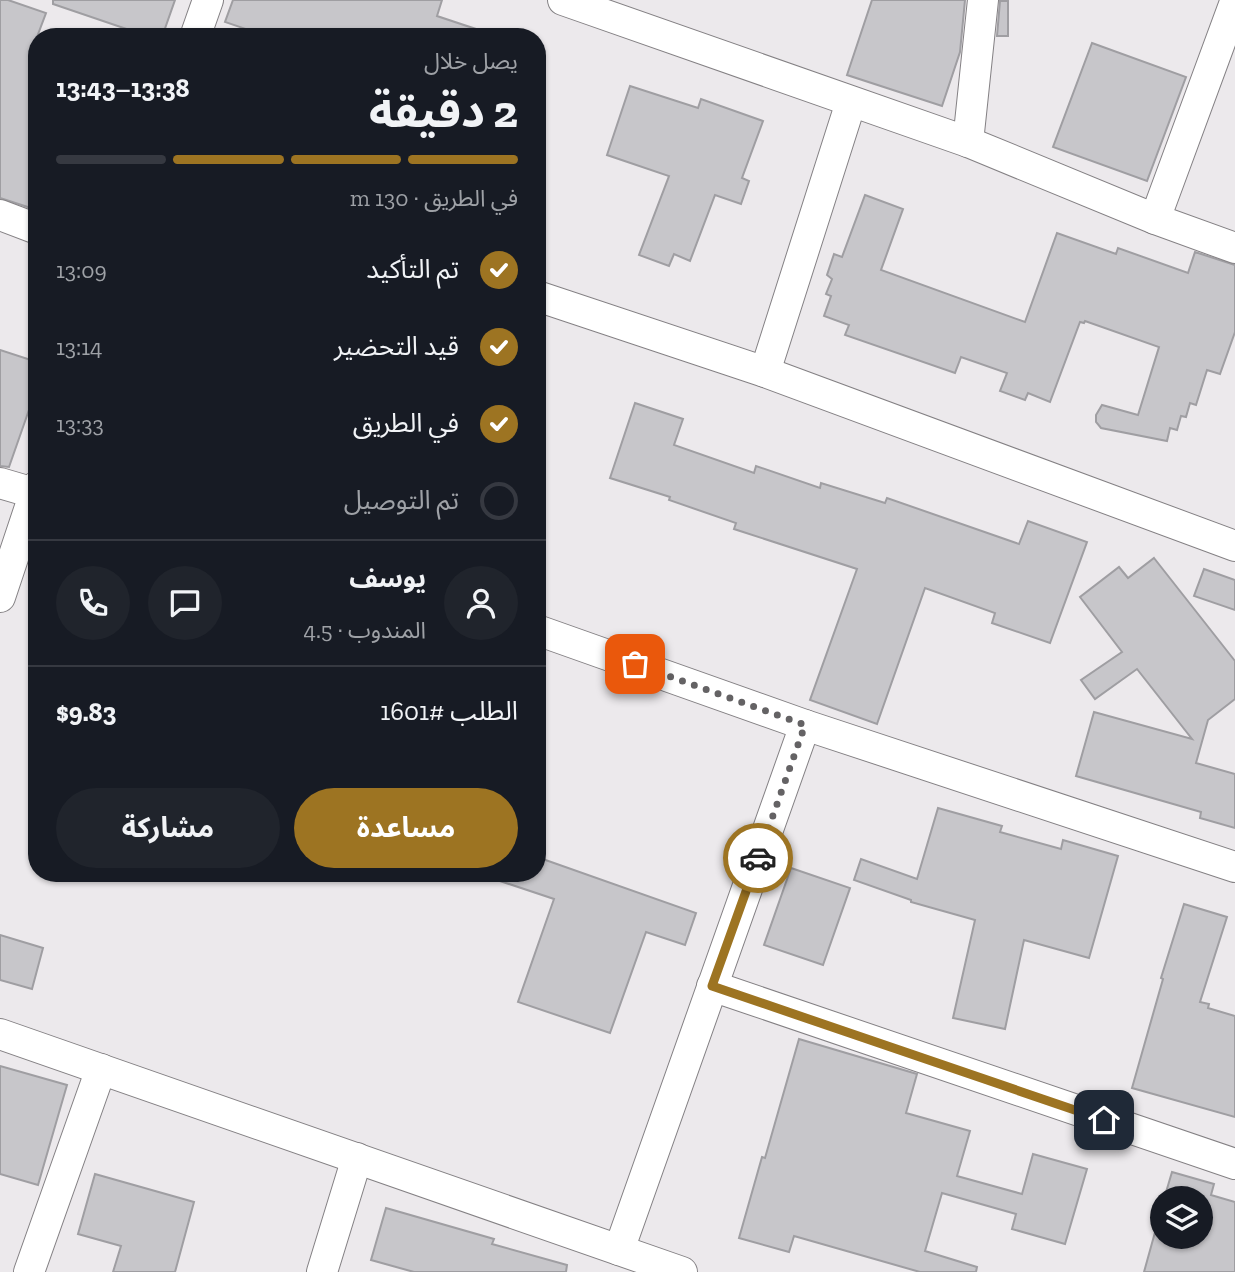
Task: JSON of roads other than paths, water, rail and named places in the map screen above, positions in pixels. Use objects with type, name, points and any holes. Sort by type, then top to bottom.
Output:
[{"type":"street","points":[[198,28],[208,0]]},
{"type":"street","points":[[563,0],[968,142],[1155,219],[1235,248]]},
{"type":"street","points":[[968,142],[983,0]]},
{"type":"street","points":[[1155,219],[1235,2]]},
{"type":"street","points":[[765,372],[851,102]]},
{"type":"street","points":[[0,215],[28,226]]},
{"type":"street","points":[[546,299],[765,372],[1235,546]]},
{"type":"street","points":[[0,483],[28,488]]},
{"type":"street","points":[[0,597],[28,513]]},
{"type":"street","points":[[546,633],[805,725],[1235,867]]},
{"type":"street","points":[[619,1250],[805,725]]},
{"type":"street","points":[[712,986],[1235,1164]]},
{"type":"street","points":[[0,1034],[682,1272]]},
{"type":"street","points":[[29,1272],[101,1069]]},
{"type":"street","points":[[322,1272],[357,1158]]}]
